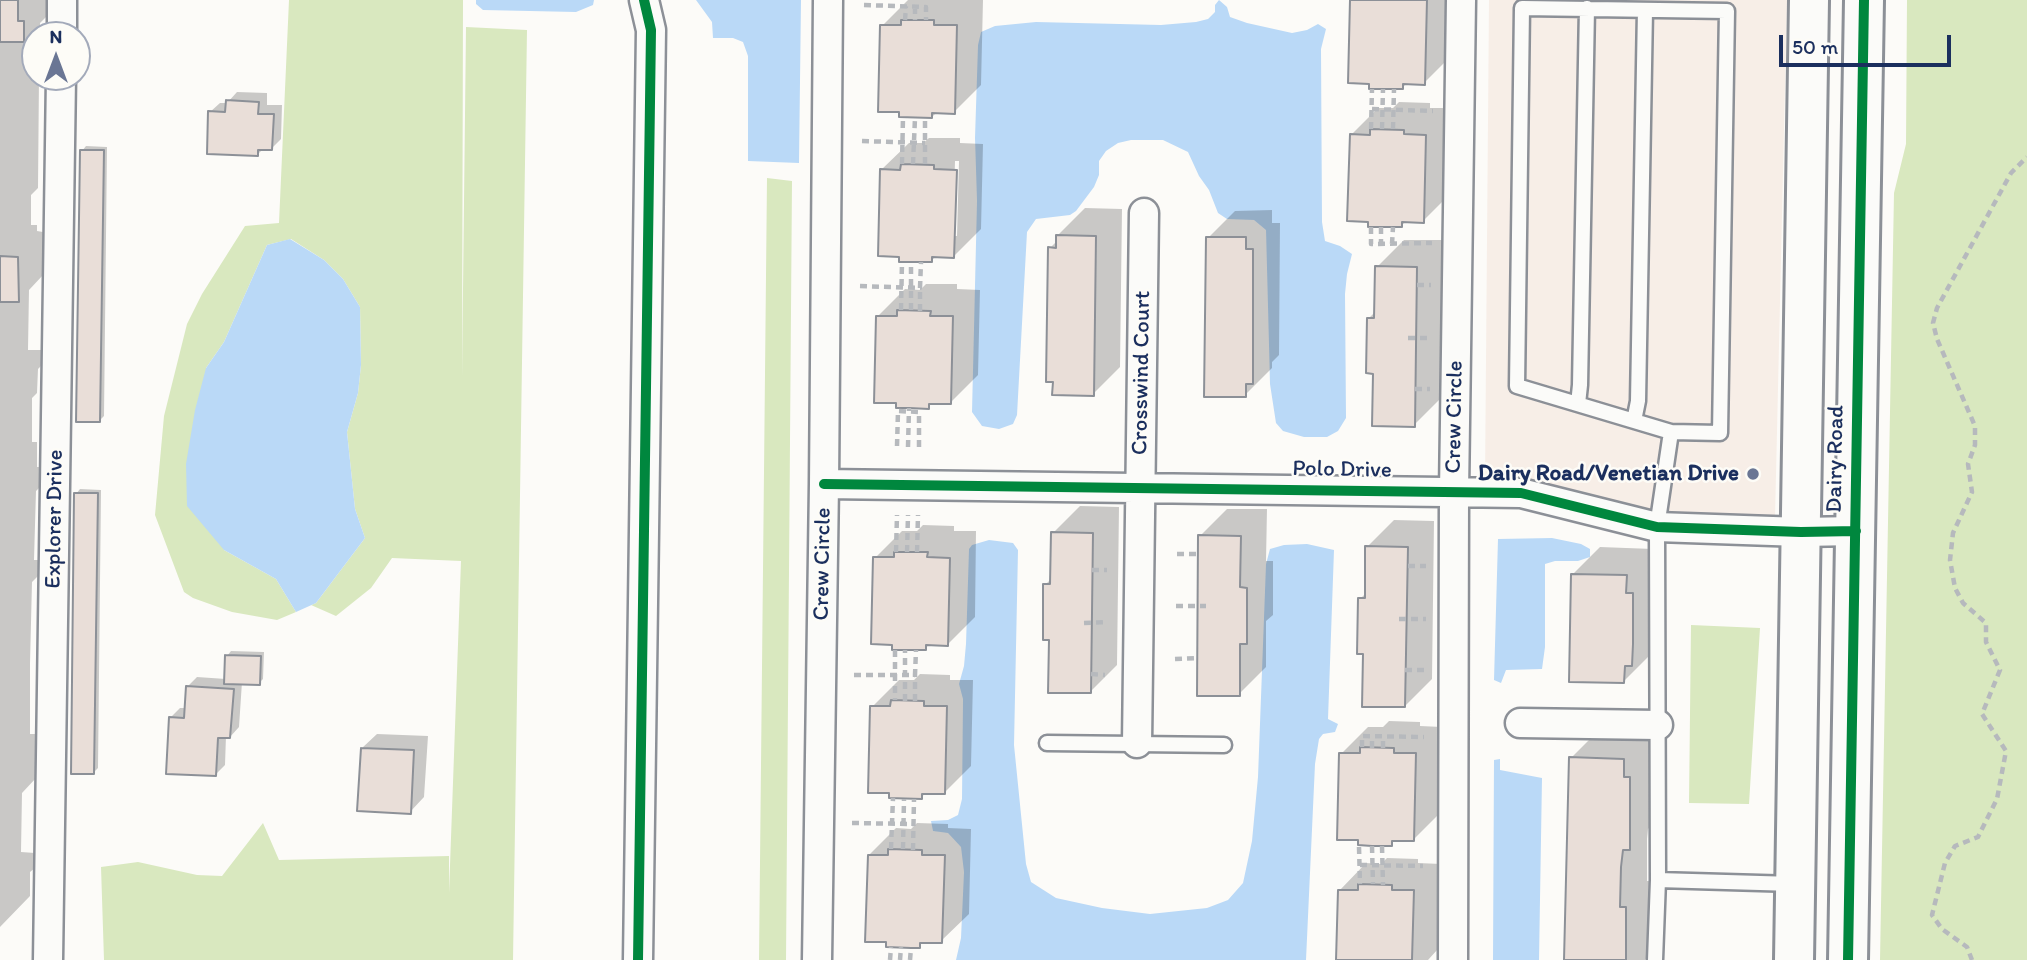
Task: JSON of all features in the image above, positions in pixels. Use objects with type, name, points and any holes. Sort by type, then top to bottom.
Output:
[{"type":"street","points":[[62,0],[62,21]]},
{"type":"street","points":[[638,960],[651,30],[644,0]]},
{"type":"street","name":"Crew Circle","points":[[817,960],[828,0]]},
{"type":"street","name":"Crew Circle","points":[[1453,960],[1454,492],[1461,0]]},
{"type":"street","name":"Dairy Road","points":[[1794,960],[1809,0]]},
{"type":"street","name":"Dairy Road","points":[[1848,960],[1864,0]]},
{"type":"street","name":"Explorer Drive","points":[[48,960],[61,91]]},
{"type":"street","name":"Crosswind Court","points":[[1138,743],[1143,214]]},
{"type":"street","name":"Polo Drive","points":[[824,484],[1521,493],[1657,527],[1801,532],[1856,531]]},
{"type":"street","points":[[1520,723],[1658,725]]},
{"type":"lane","points":[[1522,8],[1645,10],[1727,11],[1720,433],[1671,432],[1517,386],[1522,8]]},
{"type":"lane","points":[[1578,404],[1581,371],[1587,8]]},
{"type":"lane","points":[[1634,421],[1638,401],[1645,10]]},
{"type":"lane","points":[[1655,960],[1658,880],[1657,527],[1671,432]]},
{"type":"lane","points":[[1047,743],[1224,745]]},
{"type":"lane","points":[[1658,880],[1795,884]]},
{"type":"path","points":[[864,5],[926,7],[926,20]]},
{"type":"path","points":[[905,20],[906,6]]},
{"type":"path","points":[[915,7],[915,20]]},
{"type":"path","points":[[1371,129],[1372,89]]},
{"type":"path","points":[[1382,129],[1383,89]]},
{"type":"path","points":[[1393,129],[1394,89]]},
{"type":"path","points":[[1372,109],[1433,111]]},
{"type":"path","points":[[902,164],[903,117]]},
{"type":"path","points":[[913,164],[915,118]]},
{"type":"path","points":[[925,118],[925,164]]},
{"type":"path","points":[[862,141],[925,143]]},
{"type":"path","points":[[1972,960],[1967,947],[1942,929],[1931,915],[1945,863],[1955,846],[1978,837],[1997,799],[2006,751],[1982,714],[2000,670],[1986,642],[1986,623],[1963,603],[1955,588],[1950,560],[1953,533],[1972,492],[1968,464],[1975,445],[1975,426],[1937,340],[1933,323],[1937,308],[2011,173],[2027,157]]},
{"type":"path","points":[[1371,227],[1371,244],[1432,243]]},
{"type":"path","points":[[1381,227],[1381,244]]},
{"type":"path","points":[[1392,227],[1392,244]]},
{"type":"path","points":[[901,310],[902,262]]},
{"type":"path","points":[[911,262],[911,310]]},
{"type":"path","points":[[920,311],[921,262]]},
{"type":"path","points":[[1417,285],[1432,285]]},
{"type":"path","points":[[860,286],[920,288]]},
{"type":"path","points":[[1408,338],[1431,338]]},
{"type":"path","points":[[1415,389],[1430,389]]},
{"type":"path","points":[[897,446],[898,411],[909,410],[919,412],[919,447]]},
{"type":"path","points":[[908,447],[909,410]]},
{"type":"path","points":[[896,552],[897,515]]},
{"type":"path","points":[[907,552],[908,515]]},
{"type":"path","points":[[917,552],[918,515]]},
{"type":"path","points":[[1177,554],[1198,554]]},
{"type":"path","points":[[1408,566],[1426,566]]},
{"type":"path","points":[[1091,570],[1107,570]]},
{"type":"path","points":[[1176,606],[1206,606]]},
{"type":"path","points":[[1399,619],[1426,619]]},
{"type":"path","points":[[1084,623],[1106,622]]},
{"type":"path","points":[[895,650],[895,700]]},
{"type":"path","points":[[905,650],[905,701]]},
{"type":"path","points":[[915,701],[916,650]]},
{"type":"path","points":[[1175,659],[1198,658]]},
{"type":"path","points":[[1405,670],[1425,670]]},
{"type":"path","points":[[1091,674],[1105,675]]},
{"type":"path","points":[[854,675],[915,675]]},
{"type":"path","points":[[1362,747],[1362,736],[1424,737]]},
{"type":"path","points":[[1372,736],[1372,748]]},
{"type":"path","points":[[1383,737],[1383,748]]},
{"type":"path","points":[[891,849],[893,798]]},
{"type":"path","points":[[903,849],[904,799]]},
{"type":"path","points":[[913,850],[914,799]]},
{"type":"path","points":[[852,823],[914,824]]},
{"type":"path","points":[[1372,846],[1373,884]]},
{"type":"path","points":[[1382,846],[1383,885]]},
{"type":"path","points":[[1359,847],[1360,884]]},
{"type":"path","points":[[1360,865],[1423,866]]},
{"type":"path","points":[[890,960],[891,947]]},
{"type":"path","points":[[900,960],[901,947]]},
{"type":"path","points":[[910,960],[911,948]]},
{"type":"shaded area","points":[[1489,0],[1787,0],[1775,518],[1659,514],[1485,479]]},
{"type":"green space","points":[[289,0],[463,0],[462,377],[466,27],[527,30],[513,960],[104,960],[101,867],[138,862],[197,875],[222,876],[263,823],[279,860],[449,856],[449,893],[461,561],[392,558],[371,588],[336,616],[311,605],[316,603],[365,538],[355,509],[347,432],[358,393],[361,365],[360,307],[343,279],[324,260],[291,239],[267,245],[224,342],[206,368],[224,550],[276,579],[296,612],[277,620],[232,612],[184,592],[155,515],[164,416],[187,324],[202,294],[245,226],[279,223]]},
{"type":"green space","points":[[1907,0],[2027,0],[2027,960],[1880,960],[1894,193],[1906,144]]},
{"type":"green space","points":[[767,178],[792,181],[786,960],[759,960]]},
{"type":"green space","points":[[1691,625],[1760,628],[1749,804],[1689,803]]},
{"type":"water","points":[[476,0],[594,0],[593,5],[576,12],[483,10],[476,4]]},
{"type":"water","points":[[696,0],[801,0],[799,163],[748,161],[748,56],[743,42],[733,38],[713,38],[712,22]]},
{"type":"water","points":[[1219,0],[1227,7],[1230,17],[1247,23],[1292,33],[1318,24],[1326,29],[1321,49],[1322,222],[1325,241],[1352,254],[1345,294],[1346,418],[1338,431],[1327,437],[1304,437],[1283,431],[1276,423],[1270,384],[1266,230],[1254,220],[1227,219],[1218,213],[1188,152],[1163,140],[1131,140],[1118,143],[1106,151],[1099,161],[1099,175],[1094,187],[1076,211],[1070,215],[1036,219],[1027,232],[1017,415],[1013,424],[999,429],[982,426],[972,412],[977,201],[975,138],[978,45],[981,32],[995,26],[1036,22],[1161,25],[1196,22],[1208,19],[1215,12],[1215,5]]},
{"type":"water","points":[[290,239],[324,260],[343,279],[360,307],[361,365],[358,393],[347,432],[355,509],[365,538],[316,603],[296,612],[276,579],[224,550],[187,506],[186,464],[195,410],[206,368],[224,342],[267,245]]},
{"type":"water","points":[[1552,538],[1581,544],[1590,549],[1590,557],[1578,561],[1545,564],[1545,647],[1542,669],[1506,670],[1501,683],[1494,680],[1498,539]]},
{"type":"water","points":[[989,540],[1013,543],[1018,550],[1014,745],[1026,864],[1031,882],[1056,898],[1102,908],[1150,914],[1207,908],[1228,900],[1243,883],[1252,841],[1258,777],[1266,564],[1270,549],[1307,544],[1334,550],[1328,719],[1338,724],[1335,732],[1323,734],[1319,739],[1315,764],[1306,960],[956,960],[961,938],[964,872],[961,847],[948,833],[933,831],[931,821],[948,820],[958,815],[962,799],[963,699],[959,684],[966,644],[969,549],[972,545]]},
{"type":"water","points":[[1500,759],[1500,770],[1542,778],[1539,960],[1493,960],[1494,760]]},
{"type":"building","points":[[0,0],[18,0],[21,42],[0,42]]},
{"type":"building","points":[[1350,0],[1427,0],[1425,85],[1403,84],[1403,89],[1369,89],[1369,84],[1348,83]]},
{"type":"building","points":[[901,20],[934,20],[934,25],[957,25],[955,114],[932,113],[932,118],[899,117],[899,112],[878,112],[880,25],[901,25]]},
{"type":"building","points":[[226,100],[259,102],[258,114],[274,114],[272,150],[258,150],[258,156],[207,154],[208,111],[225,112]]},
{"type":"building","points":[[1370,129],[1404,130],[1404,134],[1426,135],[1424,223],[1402,222],[1402,227],[1368,227],[1368,222],[1347,221],[1350,134],[1370,135]]},
{"type":"building","points":[[80,150],[104,150],[100,422],[76,422]]},
{"type":"building","points":[[901,164],[934,165],[934,169],[957,170],[954,258],[932,257],[932,262],[899,262],[899,257],[878,256],[880,169],[900,170]]},
{"type":"building","points":[[1056,235],[1096,236],[1094,396],[1052,395],[1053,382],[1046,382],[1048,247],[1056,248]]},
{"type":"building","points":[[1206,237],[1246,237],[1246,249],[1253,249],[1253,384],[1246,384],[1246,397],[1204,397]]},
{"type":"building","points":[[0,256],[18,257],[19,302],[0,302]]},
{"type":"building","points":[[1375,266],[1417,267],[1415,427],[1372,426],[1373,374],[1366,373],[1367,318],[1374,318]]},
{"type":"building","points":[[897,310],[931,311],[930,316],[953,316],[951,404],[929,404],[929,409],[896,408],[896,403],[874,403],[876,316],[897,316]]},
{"type":"building","points":[[74,493],[98,493],[94,774],[71,774]]},
{"type":"building","points":[[1051,532],[1093,533],[1091,693],[1048,693],[1049,640],[1043,640],[1043,584],[1050,584]]},
{"type":"building","points":[[1198,535],[1241,536],[1240,587],[1247,588],[1247,644],[1240,644],[1240,696],[1197,696]]},
{"type":"building","points":[[1365,546],[1408,547],[1405,707],[1362,707],[1363,654],[1357,654],[1358,598],[1365,598]]},
{"type":"building","points":[[894,552],[928,552],[927,557],[950,558],[948,646],[926,645],[926,650],[892,650],[892,645],[871,644],[873,557],[894,557]]},
{"type":"building","points":[[1571,574],[1627,575],[1626,593],[1633,593],[1633,644],[1632,666],[1625,666],[1624,683],[1569,682]]},
{"type":"building","points":[[225,655],[261,656],[260,685],[224,684]]},
{"type":"building","points":[[186,686],[234,689],[230,738],[218,738],[216,776],[166,774],[169,717],[184,718]]},
{"type":"building","points":[[891,700],[924,701],[924,706],[947,706],[945,794],[922,794],[922,799],[889,798],[889,793],[868,793],[870,706],[890,706]]},
{"type":"building","points":[[1360,747],[1394,748],[1394,753],[1416,753],[1414,841],[1392,841],[1392,846],[1372,846],[1358,845],[1358,840],[1337,840],[1339,753],[1360,753]]},
{"type":"building","points":[[361,748],[414,750],[411,814],[357,811]]},
{"type":"building","points":[[1569,757],[1624,759],[1624,777],[1630,777],[1630,850],[1623,850],[1620,907],[1626,907],[1626,960],[1564,960]]},
{"type":"building","points":[[888,849],[922,850],[922,855],[945,855],[942,943],[920,943],[920,948],[911,948],[886,947],[886,942],[865,942],[868,855],[888,855]]},
{"type":"building","points":[[1358,884],[1392,885],[1392,890],[1414,890],[1412,960],[1336,960],[1338,890],[1358,890]]},
{"type":"cycle path","points":[[638,960],[651,30],[644,0]]},
{"type":"cycle path","points":[[1848,960],[1864,0]]},
{"type":"cycle path","points":[[824,484],[1521,493],[1657,527],[1801,532],[1856,531]]},
{"type":"place","name":"Dairy Road/Venetian Drive","points":[[1753,474]]}]
